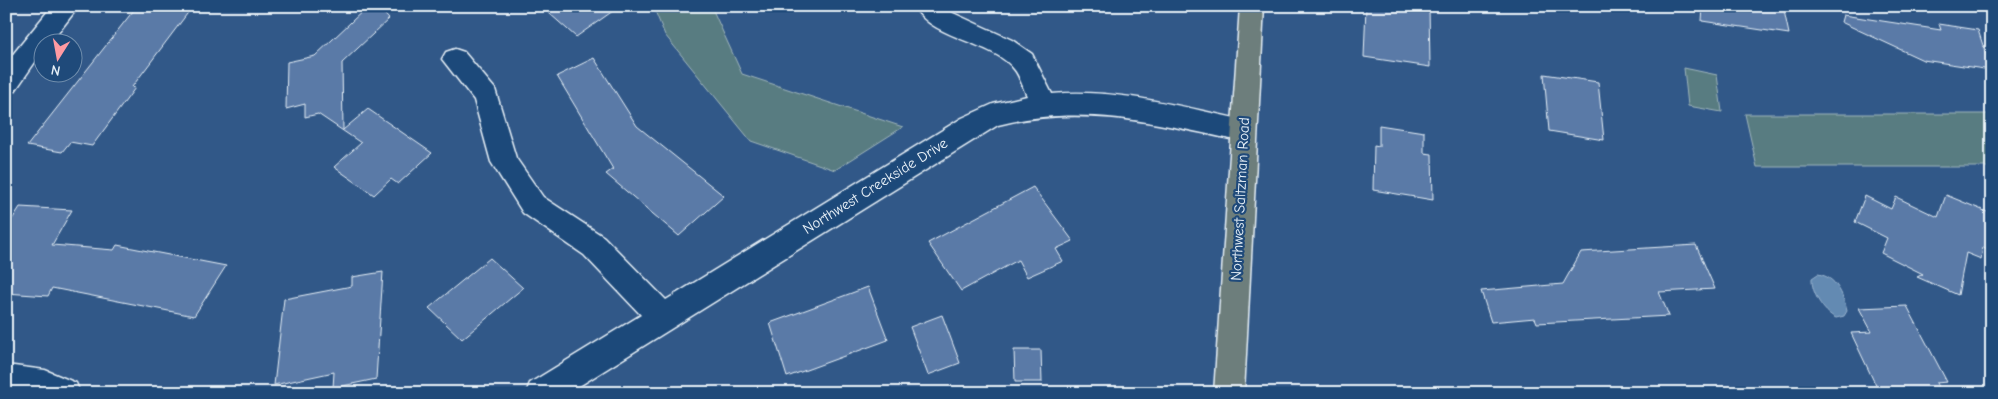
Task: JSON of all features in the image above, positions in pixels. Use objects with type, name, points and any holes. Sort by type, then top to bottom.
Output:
[{"type":"main road","name":"Northwest Saltzman Road","points":[[1229,393],[1252,6]]},
{"type":"street","points":[[6,84],[22,58],[67,6]]},
{"type":"street","points":[[926,6],[944,20],[1003,46],[1023,61],[1044,104]]},
{"type":"street","points":[[455,58],[486,96],[504,162],[533,205],[594,246],[664,318]]},
{"type":"street","name":"Northwest Creekside Drive","points":[[541,393],[960,133],[992,116],[1044,104],[1111,106],[1244,131]]},
{"type":"street","points":[[6,379],[45,384],[65,393]]},
{"type":"green space","points":[[653,6],[711,6],[742,74],[903,127],[835,170],[751,141],[665,35]]},
{"type":"green space","points":[[1684,68],[1717,75],[1722,112],[1688,106]]},
{"type":"green space","points":[[1745,114],[1992,114],[1992,167],[1757,167]]},
{"type":"water","points":[[1818,274],[1830,279],[1838,287],[1847,311],[1844,316],[1836,318],[1822,306],[1812,283],[1812,278]]},
{"type":"building","points":[[137,6],[193,6],[132,87],[135,88],[92,146],[70,142],[62,152],[27,146],[77,82],[82,82],[82,76]]},
{"type":"building","points":[[368,6],[377,6],[389,19],[342,63],[343,130],[368,109],[432,153],[398,184],[391,179],[374,195],[334,167],[361,143],[318,114],[305,117],[305,104],[286,109],[287,62],[315,56]]},
{"type":"building","points":[[541,6],[620,6],[576,37]]},
{"type":"building","points":[[1366,6],[1429,6],[1430,67],[1364,57]]},
{"type":"building","points":[[1703,6],[1783,6],[1789,34],[1702,21]]},
{"type":"building","points":[[1843,15],[1941,30],[1939,24],[1978,30],[1991,70],[1923,60],[1841,22]]},
{"type":"building","points":[[594,58],[637,126],[724,196],[679,236],[606,174],[613,169],[557,76]]},
{"type":"building","points":[[1544,74],[1598,82],[1604,140],[1549,131]]},
{"type":"building","points":[[1379,125],[1424,132],[1424,153],[1432,154],[1433,200],[1373,190],[1374,145],[1379,146]]},
{"type":"building","points":[[1033,187],[1073,241],[1056,249],[1063,261],[1027,277],[1018,260],[961,291],[928,243]]},
{"type":"building","points":[[1946,195],[1992,214],[1992,251],[1983,247],[1981,259],[1966,253],[1958,295],[1917,277],[1923,274],[1881,253],[1887,238],[1855,222],[1865,196],[1891,209],[1896,197],[1938,217]]},
{"type":"building","points":[[20,207],[72,210],[52,245],[114,250],[117,245],[226,266],[194,316],[52,288],[48,296],[6,293],[6,229]]},
{"type":"building","points":[[1696,245],[1715,289],[1659,292],[1669,316],[1537,323],[1535,318],[1491,322],[1481,291],[1563,284],[1581,252]]},
{"type":"building","points":[[490,258],[523,288],[462,339],[429,308]]},
{"type":"building","points":[[383,272],[376,379],[333,388],[334,372],[274,385],[284,299],[352,286],[352,277]]},
{"type":"building","points":[[868,287],[888,340],[787,377],[770,323]]},
{"type":"building","points":[[1907,306],[1947,382],[1936,383],[1942,393],[1879,392],[1851,333],[1872,332],[1859,308]]},
{"type":"building","points":[[942,315],[960,363],[928,375],[910,327]]},
{"type":"building","points":[[1014,350],[1041,350],[1042,382],[1015,382]]}]
